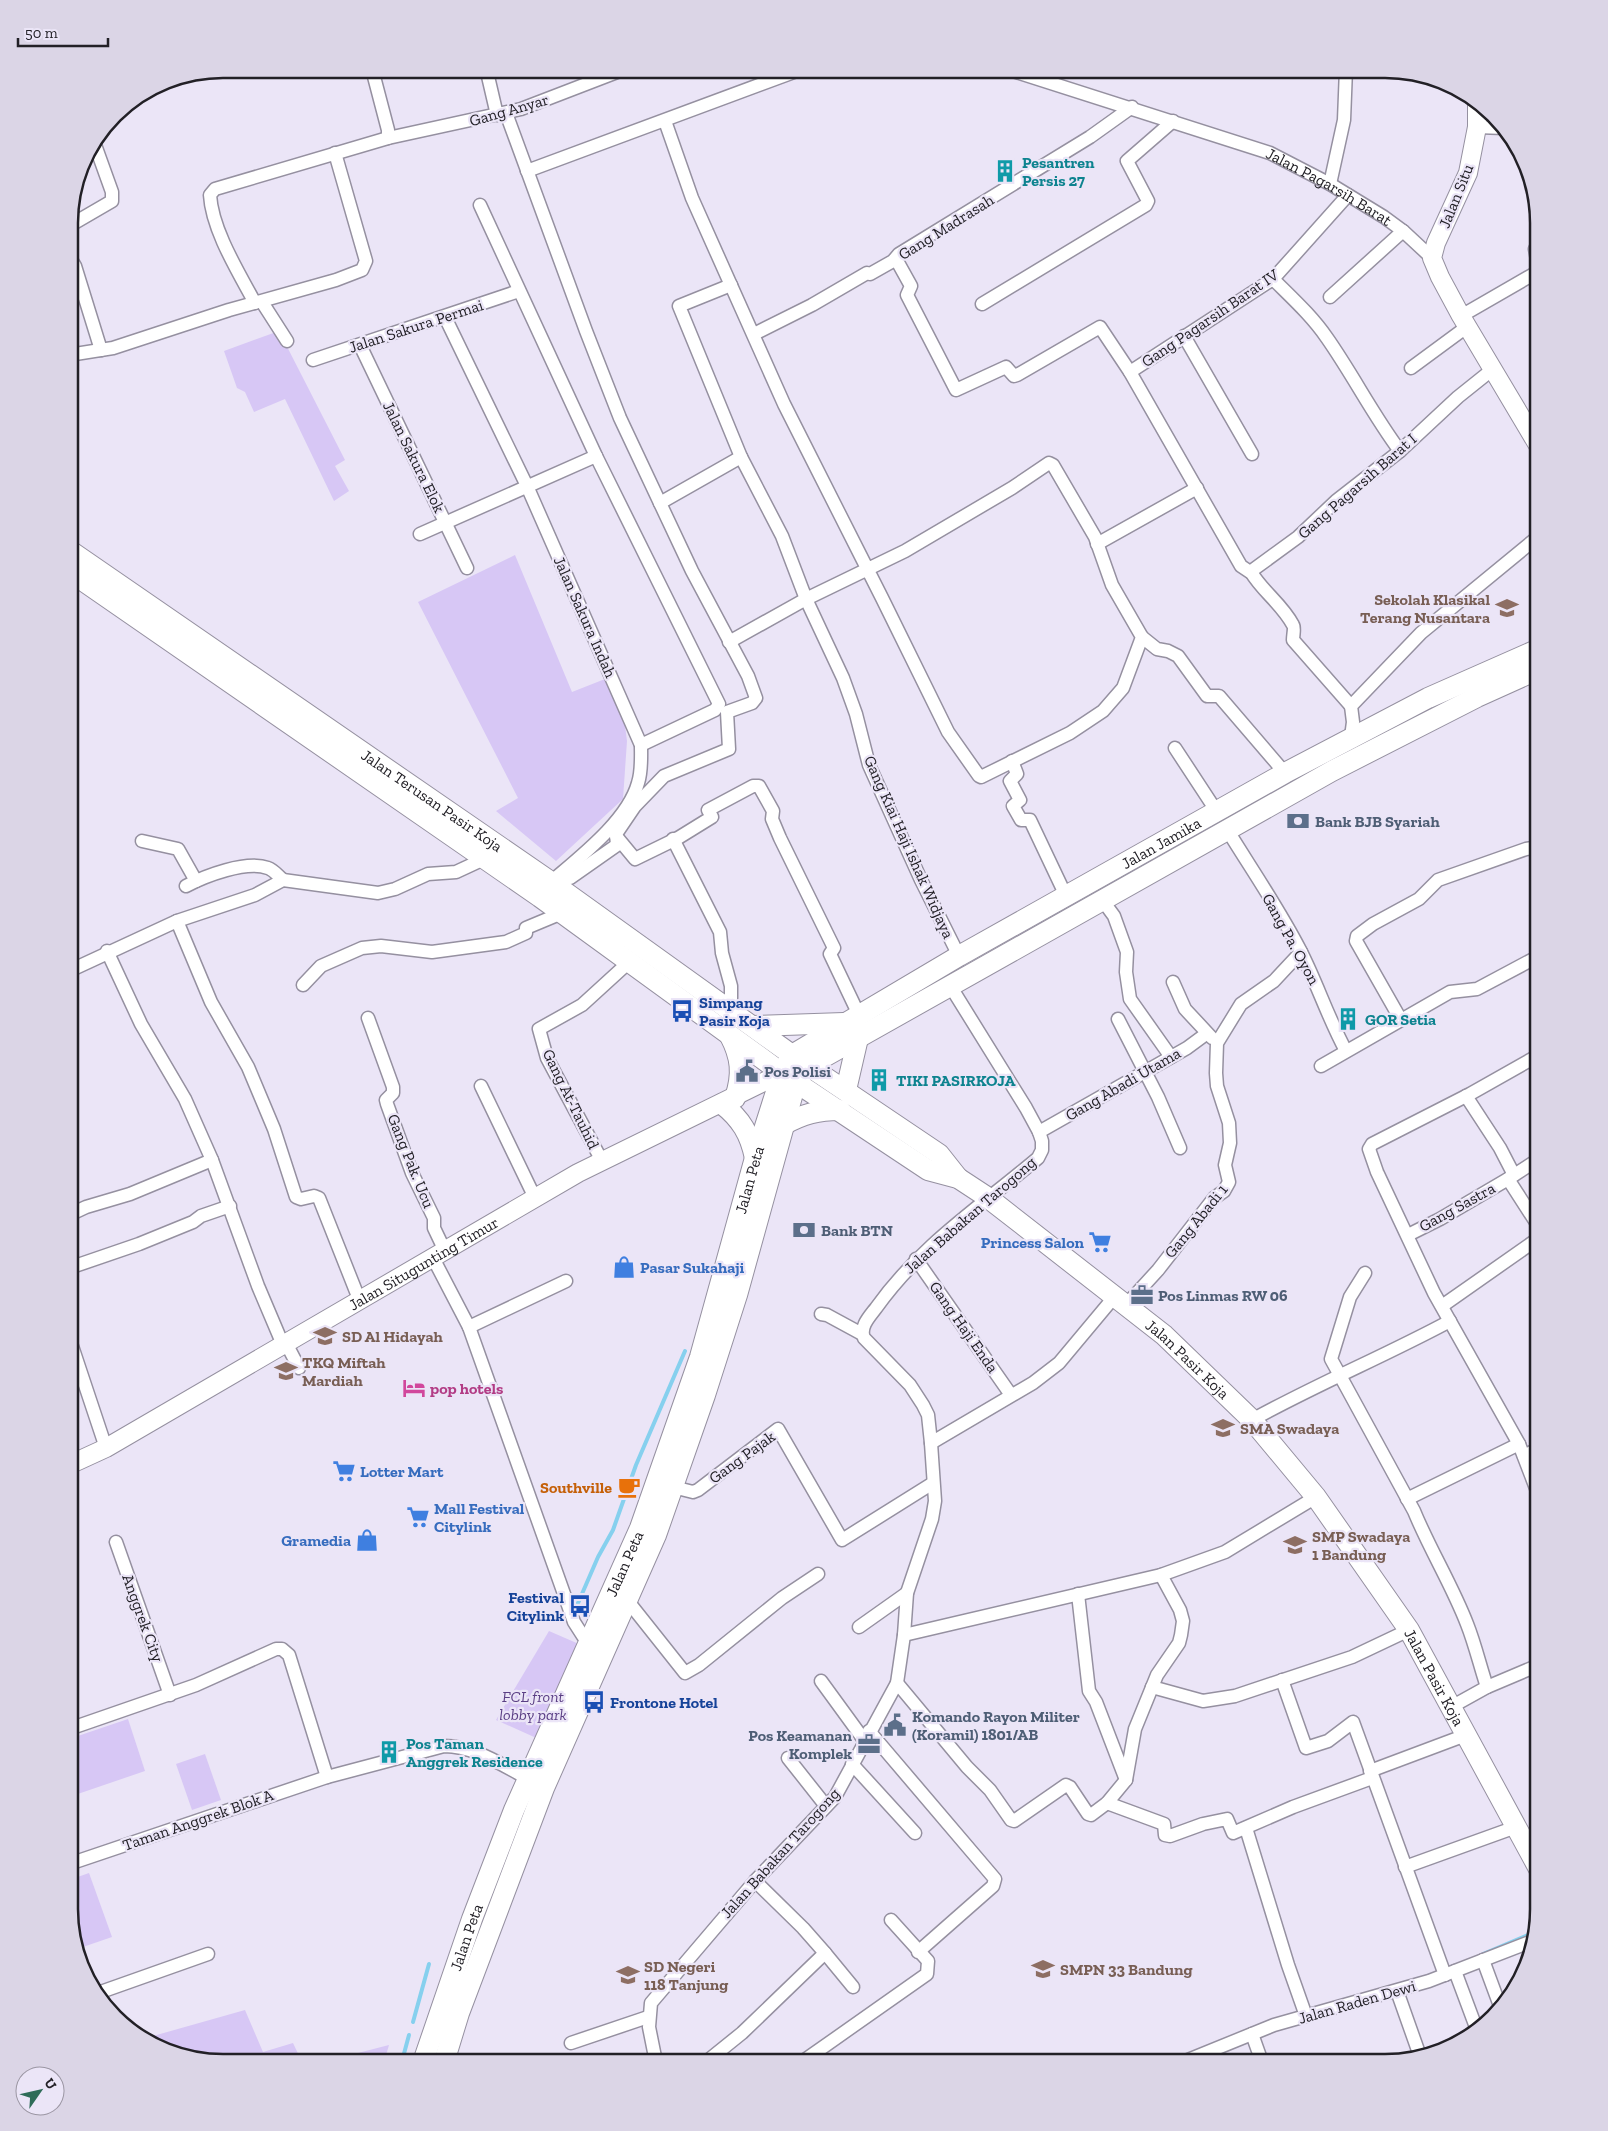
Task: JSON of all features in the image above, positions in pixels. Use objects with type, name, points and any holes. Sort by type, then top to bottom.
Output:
[{"type":"main road","name":"Jalan Terusan Pasir Koja","points":[[78,556],[549,886],[753,1026],[800,1061]]},
{"type":"main road","name":"Jalan Terusan Pasir Koja","points":[[78,577],[484,859],[549,886],[562,913],[628,963],[789,1078]]},
{"type":"main road","name":"Jalan Jamika","points":[[800,1061],[959,956],[1285,773],[1428,698],[1530,653]]},
{"type":"main road","name":"Jalan Jamika","points":[[854,1025],[948,986],[1228,831],[1332,771],[1477,697],[1530,673]]},
{"type":"main road","points":[[753,1026],[854,1025],[846,1090]]},
{"type":"main road","points":[[730,1036],[738,1050],[741,1066],[740,1082],[729,1101],[752,1142],[755,1158]]},
{"type":"main road","name":"Jalan Peta","points":[[427,2054],[451,2010],[544,1788],[628,1600],[700,1357],[755,1158],[789,1078],[800,1061]]},
{"type":"main road","name":"Jalan Pasir Koja","points":[[800,1061],[939,1154],[958,1178]]},
{"type":"main road","name":"Jalan Peta","points":[[445,2054],[451,2010],[472,1919],[527,1778],[590,1641],[673,1487],[737,1295],[783,1125],[789,1078]]},
{"type":"main road","name":"Jalan Pasir Koja","points":[[789,1078],[928,1170],[958,1178],[987,1197],[1164,1335],[1252,1420],[1316,1497],[1409,1630],[1530,1853]]},
{"type":"main road","points":[[783,1125],[802,1115],[822,1110],[840,1110]]},
{"type":"street","points":[[374,78],[388,130],[388,138]]},
{"type":"street","points":[[489,78],[501,114],[527,171],[620,418],[692,571],[748,676],[756,698],[752,703],[727,712],[729,749],[664,776],[635,806],[616,836],[618,845],[575,876],[549,886]]},
{"type":"street","name":"Gang Anyar","points":[[259,303],[233,264],[218,226],[210,195],[222,186],[388,138],[501,114],[600,78]]},
{"type":"street","points":[[527,171],[778,78]]},
{"type":"street","name":"Jalan Pagarsih Barat","points":[[1037,78],[1132,107],[1270,153],[1330,184],[1403,230],[1432,258],[1464,321],[1530,432]]},
{"type":"street","points":[[1330,184],[1344,120],[1346,78]]},
{"type":"street","name":"Gang Madrasah","points":[[754,334],[896,259],[898,254],[1090,137],[1132,107]]},
{"type":"street","name":"Jalan Situ","points":[[1432,258],[1436,243],[1468,173],[1477,127],[1477,111]]},
{"type":"street","points":[[665,121],[692,198],[799,436],[868,569],[948,732],[978,776],[981,777],[1070,733],[1103,711],[1123,688],[1142,637]]},
{"type":"street","points":[[982,304],[1146,205],[1148,201],[1127,161],[1173,121]]},
{"type":"street","points":[[1477,127],[1495,128]]},
{"type":"street","points":[[78,221],[112,201],[112,192],[97,150]]},
{"type":"street","points":[[78,354],[101,350],[259,303],[336,280],[365,268],[366,261],[335,153]]},
{"type":"street","name":"Gang Pagarsih Barat IV","points":[[1130,372],[1273,279],[1348,195]]},
{"type":"street","points":[[480,205],[596,456],[719,704],[715,710],[641,745]]},
{"type":"street","points":[[1330,297],[1403,230]]},
{"type":"street","points":[[896,259],[911,286],[908,295],[956,390],[1006,367],[1012,374],[1016,375],[1100,327],[1130,372],[1241,566],[1246,572],[1250,572],[1258,585],[1270,595],[1293,625],[1293,640],[1351,706],[1353,722],[1351,737]]},
{"type":"street","points":[[78,276],[101,350]]},
{"type":"street","points":[[1411,368],[1464,321],[1530,277]]},
{"type":"street","points":[[1273,279],[1302,307],[1326,337],[1377,421],[1400,451]]},
{"type":"street","name":"Gang Kiai Haji Ishak Widjaya","points":[[731,285],[679,306],[742,457],[782,536],[806,599],[843,678],[856,714],[869,766],[921,880],[959,956]]},
{"type":"street","name":"Jalan Sakura Permai","points":[[314,360],[519,291]]},
{"type":"street","points":[[259,303],[287,341]]},
{"type":"street","name":"Jalan Sakura Indah","points":[[446,317],[527,486],[641,745],[640,775],[632,798],[616,822],[549,886]]},
{"type":"street","points":[[1184,336],[1252,454]]},
{"type":"street","name":"Jalan Sakura Elok","points":[[360,345],[467,568]]},
{"type":"street","name":"Gang Pagarsih Barat I","points":[[1250,572],[1298,537],[1336,501],[1400,451],[1458,397],[1493,369]]},
{"type":"street","points":[[420,534],[596,456]]},
{"type":"street","points":[[660,503],[742,457]]},
{"type":"street","points":[[729,642],[806,599],[905,551],[1049,464],[1057,472],[1097,544],[1112,585],[1142,637],[1157,649],[1168,651],[1178,656],[1207,696],[1219,696],[1285,773]]},
{"type":"street","points":[[1097,544],[1197,488]]},
{"type":"street","points":[[1351,706],[1421,633],[1530,543]]},
{"type":"street","points":[[1175,748],[1217,812]]},
{"type":"street","points":[[1012,762],[1017,774],[1010,781],[1020,800],[1013,806],[1021,820],[1030,820],[1066,896]]},
{"type":"street","points":[[616,836],[635,859],[712,817],[708,810],[753,786],[759,786],[773,811],[772,819],[776,828],[834,948],[830,954],[854,1025]]},
{"type":"street","name":"Gang Pa. Oyon","points":[[1228,831],[1301,952],[1346,1051]]},
{"type":"street","points":[[673,839],[720,932],[722,953],[731,986],[731,1011]]},
{"type":"street","points":[[142,841],[178,849],[191,884],[251,866],[271,869],[283,880]]},
{"type":"street","points":[[1401,1020],[1355,938],[1373,924],[1419,899],[1438,880],[1530,848]]},
{"type":"street","points":[[78,966],[107,951],[177,921],[255,894],[283,880],[378,893],[395,889],[428,874],[456,872],[484,859]]},
{"type":"street","points":[[1102,901],[1114,916],[1127,952],[1126,972],[1130,999],[1171,1057]]},
{"type":"street","points":[[303,985],[321,966],[362,948],[381,946],[432,952],[491,945],[506,942],[526,933],[526,928],[562,913]]},
{"type":"street","points":[[177,921],[211,1002],[248,1067],[274,1129],[296,1196],[301,1199],[314,1196],[318,1198],[360,1299]]},
{"type":"street","points":[[107,951],[141,1024],[185,1099],[230,1206],[258,1286],[284,1344],[299,1368]]},
{"type":"street","name":"Gang Abadi 1","points":[[1120,1300],[1158,1270],[1214,1198],[1224,1191],[1229,1182],[1225,1166],[1230,1143],[1229,1123],[1217,1086],[1217,1043],[1241,1004],[1274,981],[1301,952]]},
{"type":"street","points":[[1321,1066],[1450,992],[1477,988],[1530,961]]},
{"type":"street","name":"Gang At-Tauhid","points":[[602,1160],[547,1058],[539,1029],[582,1005],[628,963]]},
{"type":"street","points":[[1172,982],[1186,1009],[1206,1034],[1217,1043]]},
{"type":"street","name":"Jalan Babakan Tarogong","points":[[648,2017],[650,2003],[672,1976],[755,1881],[835,1797],[866,1736],[897,1683],[904,1635],[907,1593],[932,1519],[935,1502],[931,1443],[928,1415],[923,1405],[910,1385],[862,1334],[866,1322],[891,1286],[916,1259],[987,1197],[1038,1158],[1042,1150],[1039,1132],[1026,1108],[954,992],[948,986]]},
{"type":"street","name":"Gang Pak. Ucu","points":[[368,1018],[393,1087],[393,1093],[387,1098],[387,1104],[412,1173],[434,1218],[438,1253],[469,1327],[574,1622],[582,1636],[590,1641]]},
{"type":"street","points":[[1118,1018],[1167,1116],[1180,1148]]},
{"type":"street","name":"Gang Abadi Utama","points":[[1039,1132],[1171,1057],[1206,1034]]},
{"type":"street","points":[[1530,1060],[1466,1096],[1372,1144],[1369,1149],[1377,1172],[1442,1306],[1521,1450],[1530,1473]]},
{"type":"street","name":"Jalan Situgunting Timur","points":[[78,1461],[106,1448],[438,1253],[602,1160],[683,1120],[789,1078]]},
{"type":"street","points":[[482,1086],[534,1198]]},
{"type":"street","points":[[1466,1096],[1500,1148],[1511,1177],[1530,1165]]},
{"type":"street","points":[[78,1211],[86,1207],[130,1194],[212,1160]]},
{"type":"street","name":"Gang Sastra","points":[[1408,1235],[1440,1219],[1511,1177],[1530,1212]]},
{"type":"street","points":[[78,1264],[139,1244],[193,1222],[201,1216],[230,1206]]},
{"type":"street","points":[[1442,1306],[1530,1244]]},
{"type":"street","name":"Gang Haji Enda","points":[[916,1259],[1011,1395]]},
{"type":"street","points":[[1365,1273],[1350,1297],[1331,1359],[1407,1499],[1467,1624],[1487,1687]]},
{"type":"street","points":[[469,1327],[566,1281]]},
{"type":"street","points":[[931,1443],[1033,1383],[1058,1363],[1120,1300]]},
{"type":"street","points":[[821,1314],[862,1334]]},
{"type":"street","points":[[1252,1420],[1340,1374],[1405,1346],[1450,1321]]},
{"type":"street","points":[[78,1363],[106,1448]]},
{"type":"street","name":"Gang Pajak","points":[[673,1487],[693,1492],[698,1490],[778,1429],[842,1539],[933,1483]]},
{"type":"street","points":[[1407,1499],[1521,1450],[1530,1449]]},
{"type":"street","points":[[904,1635],[1161,1575],[1226,1552],[1316,1497]]},
{"type":"street","name":"Anggrek City","points":[[116,1542],[170,1694]]},
{"type":"street","points":[[628,1600],[684,1672],[699,1665],[782,1598],[818,1574]]},
{"type":"street","points":[[897,1683],[967,1768],[990,1790],[1011,1820],[1014,1821],[1066,1785],[1070,1787],[1088,1814],[1091,1814],[1107,1803],[1126,1780],[1135,1729],[1157,1675],[1179,1643],[1183,1621],[1176,1600],[1161,1575]]},
{"type":"street","points":[[859,1628],[907,1593]]},
{"type":"street","points":[[1078,1594],[1089,1691],[1096,1702],[1126,1780]]},
{"type":"street","points":[[1152,1687],[1203,1701],[1235,1696],[1352,1657],[1409,1630]]},
{"type":"street","points":[[78,1726],[196,1685],[276,1649],[282,1649],[289,1655],[327,1777]]},
{"type":"street","points":[[1452,1707],[1487,1687],[1530,1669]]},
{"type":"street","points":[[1282,1680],[1306,1748],[1328,1741],[1352,1722],[1405,1867],[1450,1973],[1474,2023]]},
{"type":"street","points":[[821,1681],[866,1736],[995,1879],[993,1886],[918,1952]]},
{"type":"street","points":[[1107,1803],[1164,1824],[1163,1834],[1170,1836],[1203,1824],[1227,1819],[1233,1832],[1466,1734]]},
{"type":"street","name":"Taman Anggrek Blok A","points":[[78,1861],[327,1777],[444,1746],[460,1746],[527,1778]]},
{"type":"street","points":[[788,1758],[826,1806]]},
{"type":"street","points":[[852,1764],[915,1833]]},
{"type":"street","points":[[1405,1867],[1516,1827]]},
{"type":"street","points":[[1246,1828],[1306,2016]]},
{"type":"street","points":[[755,1881],[803,1928],[852,1987]]},
{"type":"street","points":[[814,2054],[925,1977],[929,1966],[891,1920]]},
{"type":"street","name":"Jalan Raden Dewi","points":[[1204,2054],[1252,2034],[1306,2016],[1397,1991],[1526,1943]]},
{"type":"street","points":[[104,1991],[208,1954]]},
{"type":"street","points":[[718,2054],[825,1954]]},
{"type":"street","points":[[1483,1960],[1498,2000]]},
{"type":"street","points":[[1397,1991],[1418,2050]]},
{"type":"street","points":[[571,2043],[648,2017],[655,2054]]},
{"type":"street","points":[[1252,2034],[1259,2054]]},
{"type":"green space","points":[[279,331],[345,460],[335,466],[349,491],[334,501],[285,399],[254,412],[245,392],[237,388],[224,351]]},
{"type":"green space","points":[[515,555],[572,692],[605,679],[624,718],[627,741],[623,799],[556,861],[496,811],[518,798],[418,602]]},
{"type":"green space","name":"FCL front lobby park","points":[[549,1631],[588,1648],[543,1741],[496,1720]]},
{"type":"green space","points":[[128,1719],[145,1771],[78,1794],[78,1736]]},
{"type":"green space","points":[[205,1754],[221,1800],[192,1810],[176,1764]]},
{"type":"green space","points":[[89,1873],[112,1937],[82,1947],[79,1927],[78,1877]]},
{"type":"green space","points":[[245,2010],[263,2052],[293,2043],[298,2054],[223,2054],[204,2052],[185,2049],[154,2036]]},
{"type":"green space","points":[[389,2045],[386,2054],[354,2054]]},
{"type":"waterway","points":[[575,1610],[598,1557],[613,1530],[636,1465],[685,1351]]},
{"type":"waterway","points":[[1483,1954],[1528,1935]]},
{"type":"waterway","points":[[413,2022],[429,1964]]},
{"type":"waterway","points":[[404,2054],[409,2035]]},
{"type":"place","name":"Pesantren Persis 27","points":[[1005,171]]},
{"type":"place","name":"Sekolah Klasikal Terang Nusantara","points":[[1507,608]]},
{"type":"place","name":"Bank BJB Syariah","points":[[1298,821]]},
{"type":"place","name":"Simpang Pasir Koja","points":[[682,1011]]},
{"type":"place","name":"GOR Setia","points":[[1348,1019]]},
{"type":"place","name":"Pos Polisi","points":[[747,1071]]},
{"type":"place","name":"TIKI PASIRKOJA","points":[[879,1080]]},
{"type":"place","name":"Bank BTN","points":[[804,1230]]},
{"type":"place","name":"Princess Salon","points":[[1100,1242]]},
{"type":"place","name":"Pasar Sukahaji","points":[[624,1267]]},
{"type":"place","name":"Pos Linmas RW 06","points":[[1142,1295]]},
{"type":"place","name":"SD Al Hidayah","points":[[325,1336]]},
{"type":"place","name":"TKQ Miftah Mardiah","points":[[286,1371]]},
{"type":"place","name":"pop hotels","points":[[414,1388]]},
{"type":"place","name":"SMA Swadaya","points":[[1223,1428]]},
{"type":"place","name":"Lotter Mart","points":[[344,1471]]},
{"type":"place","name":"Southville","points":[[629,1487]]},
{"type":"place","name":"Mall Festival Citylink","points":[[418,1517]]},
{"type":"place","name":"Gramedia","points":[[367,1540]]},
{"type":"place","name":"SMP Swadaya 1 Bandung","points":[[1295,1545]]},
{"type":"place","name":"Festival Citylink","points":[[580,1606]]},
{"type":"place","name":"Frontone Hotel","points":[[594,1702]]},
{"type":"place","name":"Komando Rayon Militer (Koramil) 1801/AB","points":[[895,1725]]},
{"type":"place","name":"Pos Keamanan Komplek","points":[[869,1744]]},
{"type":"place","name":"Pos Taman Anggrek Residence","points":[[389,1752]]},
{"type":"place","name":"SMPN 33 Bandung","points":[[1043,1969]]},
{"type":"place","name":"SD Negeri 118 Tanjung","points":[[628,1975]]}]
